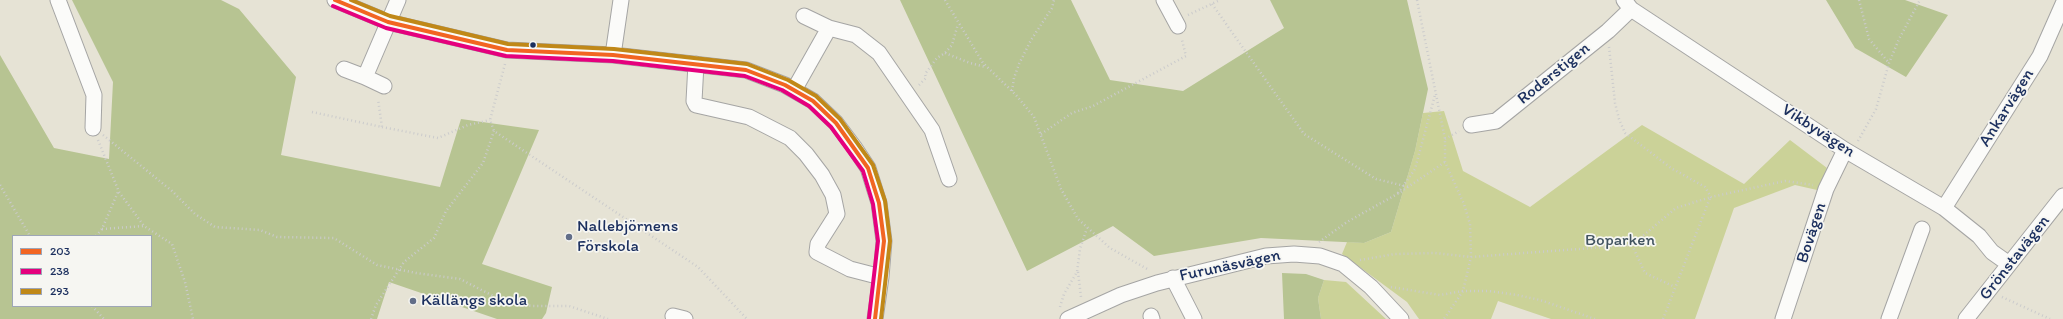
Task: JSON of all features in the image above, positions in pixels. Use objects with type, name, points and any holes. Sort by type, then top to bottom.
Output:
[{"type":"street","points":[[58,0],[94,95],[93,128]]},
{"type":"street","points":[[335,0],[388,22],[508,50],[613,55],[746,70],[785,85],[813,101],[836,123],[868,168],[879,203],[884,241],[882,277],[875,319]]},
{"type":"street","points":[[344,69],[375,82],[388,22],[398,0]]},
{"type":"street","points":[[613,55],[621,0]]},
{"type":"street","points":[[1164,0],[1178,26]]},
{"type":"street","name":"Ankarvägen","points":[[1944,208],[2040,56],[2063,4]]},
{"type":"street","name":"Vikbyvägen","points":[[1627,5],[1848,151],[1944,208],[1979,236],[1992,252],[2009,264]]},
{"type":"street","name":"Roderstigen","points":[[1471,125],[1496,121],[1608,31],[1627,5]]},
{"type":"street","points":[[804,16],[829,28],[856,35],[879,53],[932,130],[949,179]]},
{"type":"street","points":[[794,90],[829,28]]},
{"type":"street","points":[[696,64],[694,101],[696,105],[750,117],[790,138],[806,154],[822,175],[833,195],[837,214],[818,244],[817,252],[850,269],[882,277]]},
{"type":"street","name":"Bovägen","points":[[1783,319],[1826,189],[1848,151]]},
{"type":"street","name":"Grönstavägen","points":[[1966,319],[2063,196]]},
{"type":"street","points":[[1889,319],[1922,229]]},
{"type":"street","name":"Furunäsvägen","points":[[1063,316],[1173,278],[1266,256],[1294,254],[1320,256],[1343,264],[1371,287],[1401,319]]},
{"type":"street","points":[[1173,278],[1194,319]]},
{"type":"path","points":[[945,0],[958,24],[987,68],[1012,92],[1034,117],[1061,189],[1078,219],[1110,248],[1148,270],[1157,283]]},
{"type":"path","points":[[1012,92],[1014,78],[1019,64],[1031,40],[1052,8],[1054,0]]},
{"type":"path","points":[[1041,134],[1072,113],[1093,106],[1186,56],[1178,26],[1182,18],[1220,0]]},
{"type":"path","points":[[1416,0],[1445,139],[1445,162],[1464,204],[1470,224],[1471,257],[1463,291],[1444,319]]},
{"type":"path","points":[[1859,0],[1869,39],[1889,63]]},
{"type":"path","points":[[1848,151],[1876,110],[1889,63],[1899,39],[1920,0]]},
{"type":"path","points":[[1212,4],[1304,134],[1376,180],[1409,187]]},
{"type":"path","points":[[906,93],[922,83],[926,78],[925,74],[937,58],[945,53],[952,45],[958,24]]},
{"type":"path","points":[[1608,31],[1615,103],[1619,119],[1625,133],[1671,168],[1705,187],[1711,197]]},
{"type":"path","points":[[508,50],[490,120],[494,131],[698,267],[747,319]]},
{"type":"path","points":[[945,53],[970,64],[987,68]]},
{"type":"path","points":[[375,82],[382,127]]},
{"type":"path","points":[[1397,195],[1415,169],[1436,92]]},
{"type":"path","points":[[312,112],[438,138],[468,125],[490,120]]},
{"type":"path","points":[[93,128],[118,192],[144,226],[172,244],[185,282],[193,319]]},
{"type":"path","points":[[93,128],[109,139],[161,182],[195,214],[215,227],[260,230],[277,238],[334,238],[377,265],[460,279],[507,303],[533,306],[569,306],[608,319]]},
{"type":"path","points":[[371,319],[376,305],[404,262],[434,238],[446,211],[483,163],[494,131]]},
{"type":"path","points":[[1310,256],[1318,243],[1347,222],[1397,195],[1445,162]]},
{"type":"path","points":[[1343,264],[1395,254],[1435,253],[1471,257],[1632,245],[1676,208],[1711,197],[1785,180],[1802,182],[1826,189]]},
{"type":"path","points":[[0,185],[29,235]]},
{"type":"path","points":[[97,235],[102,229],[118,192]]},
{"type":"path","points":[[1663,319],[1711,197]]},
{"type":"path","points":[[102,229],[144,226]]},
{"type":"path","points":[[1063,316],[1064,294],[1078,272],[1080,249],[1087,228]]},
{"type":"path","points":[[1632,245],[1646,273],[1675,287]]},
{"type":"path","points":[[1371,287],[1384,285],[1411,292],[1440,295],[1463,291],[1488,291],[1517,295],[1540,300],[1595,319]]},
{"type":"path","points":[[1989,290],[2050,319]]},
{"type":"path","points":[[93,307],[104,319]]},
{"type":"green space","points":[[72,0],[221,0],[239,9],[296,77],[281,155],[440,187],[461,119],[539,130],[482,264],[552,287],[546,313],[542,319],[497,319],[389,282],[377,319],[0,319],[0,55],[54,148],[109,159],[113,82]]},
{"type":"green space","points":[[900,0],[1071,0],[1110,80],[1183,91],[1284,28],[1270,0],[1407,0],[1428,89],[1415,151],[1391,232],[1364,243],[1261,238],[1154,256],[1113,226],[1027,271]]},
{"type":"green space","points":[[1826,0],[1905,0],[1948,15],[1906,77],[1855,48]]},
{"type":"green space","name":"Boparken","points":[[1444,111],[1463,171],[1530,207],[1642,125],[1744,184],[1790,140],[1827,168],[1817,190],[1795,185],[1734,208],[1695,319],[1551,319],[1498,301],[1491,319],[1419,319],[1407,302],[1342,254],[1347,242],[1364,243],[1391,232],[1415,151],[1423,113]]},
{"type":"green space","points":[[1282,273],[1306,274],[1324,280],[1318,298],[1321,319],[1284,319]]},
{"type":"green space","points":[[1324,280],[1346,282],[1386,319],[1321,319],[1318,298]]},
{"type":"transit line","name":"203","points":[[335,0],[388,22],[507,50],[613,55],[746,70],[785,85],[813,101],[836,123],[868,168],[879,203],[884,241],[875,319]]},
{"type":"transit line","name":"293","points":[[351,0],[390,16],[508,44],[614,49],[747,64],[788,80],[816,96],[840,119],[873,165],[885,201],[890,241],[881,319]]},
{"type":"transit line","name":"238","points":[[333,6],[386,28],[506,56],[613,61],[745,76],[782,90],[809,106],[831,127],[863,171],[873,204],[878,241],[869,318]]},
{"type":"place","name":"Nallebjörnens Förskola","points":[[569,237]]},
{"type":"place","name":"Källängs skola","points":[[413,301]]}]
